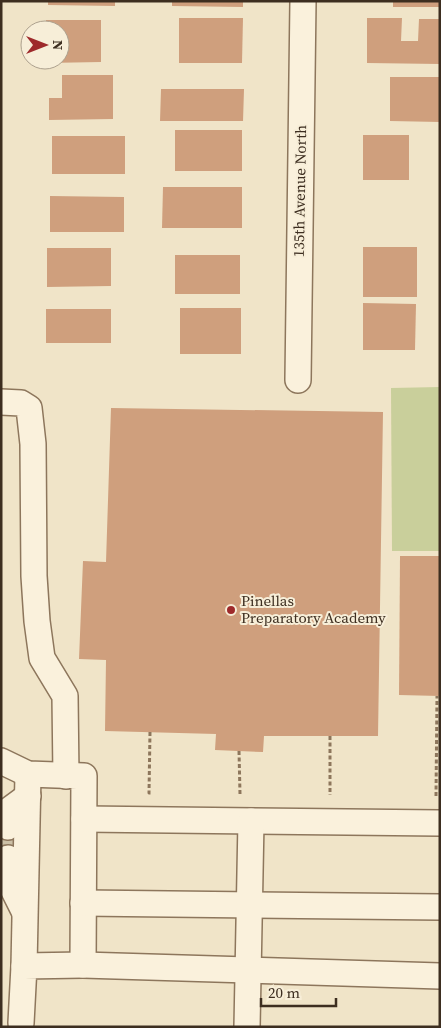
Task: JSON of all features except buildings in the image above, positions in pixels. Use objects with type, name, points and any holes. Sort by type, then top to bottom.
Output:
[{"type":"street","name":"135th Avenue North","points":[[298,380],[303,1]]},
{"type":"street","points":[[1,402],[21,403],[29,408],[33,444],[34,576],[37,621],[42,658],[65,696],[66,776]]},
{"type":"street","points":[[1,761],[28,785],[24,966],[14,1024]]},
{"type":"street","points":[[8,827],[9,810],[28,785],[66,776],[84,776],[83,965]]},
{"type":"street","points":[[84,819],[440,823]]},
{"type":"street","points":[[247,1027],[251,821]]},
{"type":"street","points":[[8,858],[8,879],[26,913]]},
{"type":"street","points":[[83,903],[440,907]]},
{"type":"street","points":[[24,966],[83,965],[440,976]]},
{"type":"path","points":[[427,796],[437,796],[437,696]]},
{"type":"path","points":[[150,732],[149,793],[158,793]]},
{"type":"path","points":[[321,795],[330,795],[330,736]]},
{"type":"path","points":[[239,751],[240,794]]},
{"type":"path","points":[[231,794],[249,794]]},
{"type":"green space","points":[[440,387],[440,551],[392,551],[391,388]]},
{"type":"tunnel","points":[[8,827],[8,858]]},
{"type":"place","name":"Pinellas Preparatory Academy","points":[[231,610]]}]
